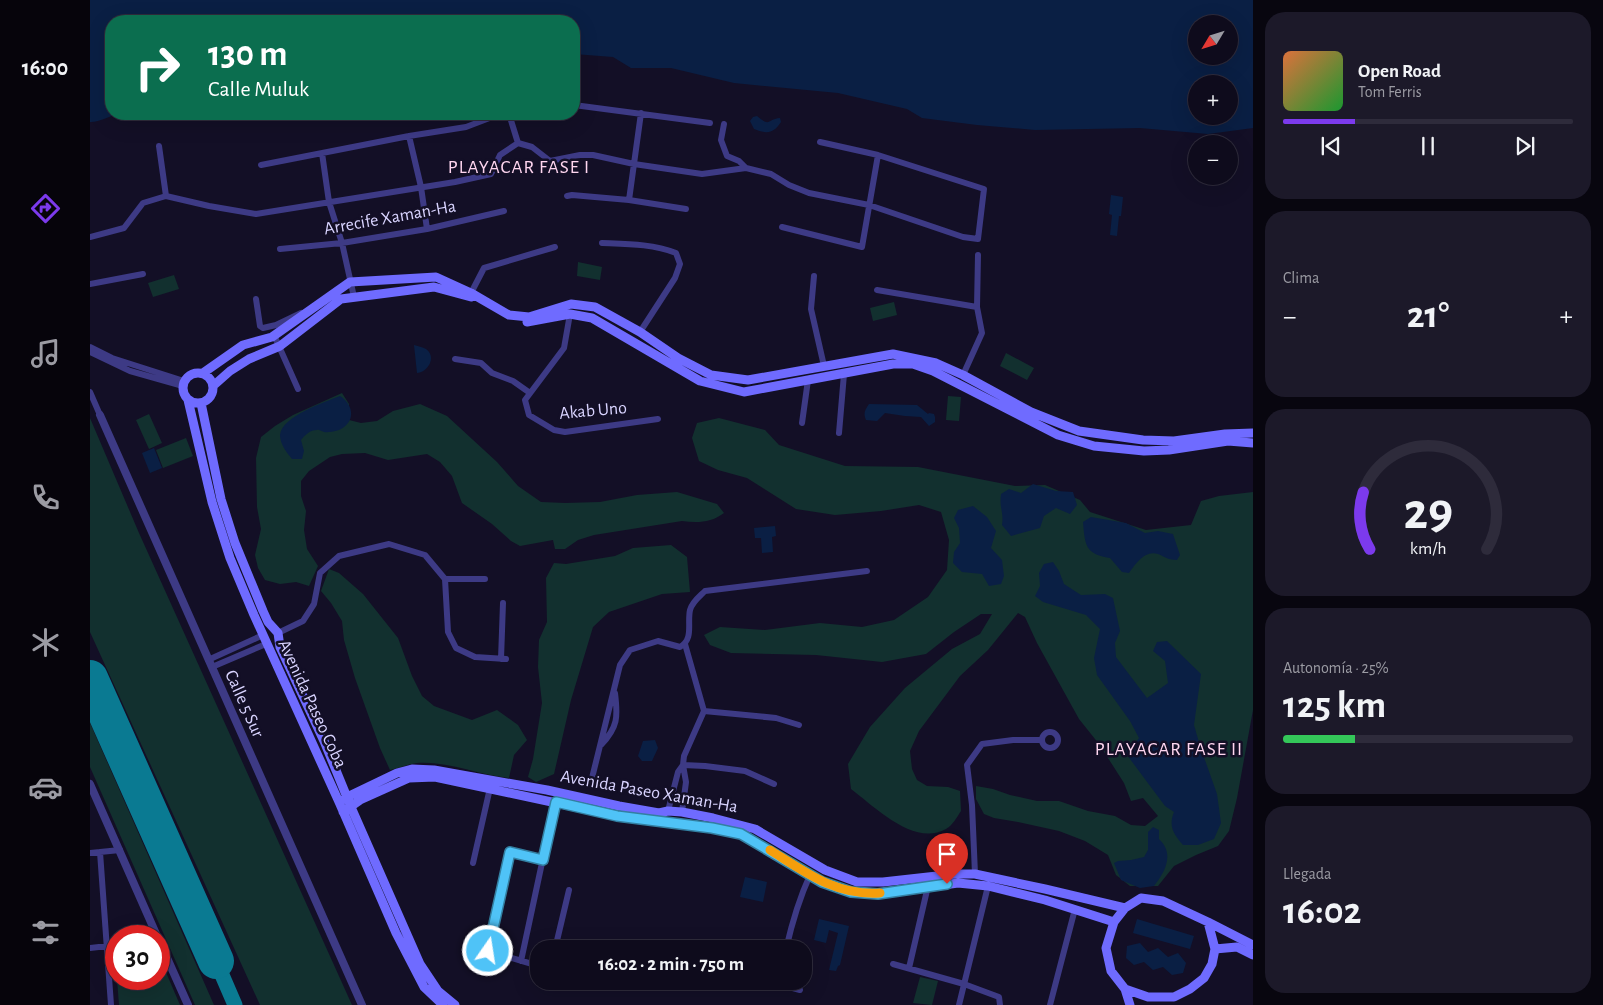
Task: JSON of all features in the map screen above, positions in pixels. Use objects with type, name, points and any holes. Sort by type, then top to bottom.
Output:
[{"type":"main road","points":[[1253,433],[1225,434],[1174,441],[1143,440],[1079,431],[1031,412],[963,375],[894,354],[748,380],[711,375],[678,358],[640,332],[595,308],[571,304],[529,317],[509,315],[471,293],[436,277],[350,282],[274,335],[243,345],[203,373],[194,373],[184,384],[185,396],[188,400],[201,403],[210,398],[214,386],[230,371],[249,359],[280,346],[341,299],[434,287],[470,297],[511,321],[528,322],[570,314],[592,318],[700,381],[744,392],[893,364],[913,364],[935,367],[1058,435],[1094,446],[1144,451],[1169,450],[1228,441],[1253,443]]},
{"type":"main road","points":[[614,331],[620,321]]},
{"type":"main road","points":[[659,358],[664,349]]},
{"type":"main road","points":[[847,373],[848,362]]},
{"type":"main road","points":[[794,372],[796,382]]},
{"type":"main road","points":[[203,373],[210,378],[214,386]]},
{"type":"main road","name":"Avenida Paseo Coba","points":[[188,400],[212,502],[230,558],[264,639],[343,799]]},
{"type":"main road","name":"Avenida Paseo Coba","points":[[201,403],[221,499],[235,543],[263,611],[268,622],[278,633],[280,647],[324,741],[343,799],[396,933],[424,987],[443,1005]]},
{"type":"main road","points":[[254,615],[263,611]]},
{"type":"main road","points":[[277,665],[287,660]]},
{"type":"main road","name":"Avenida Paseo Xaman-Ha","points":[[343,799],[397,773],[412,769],[434,770],[547,790],[659,813],[668,811],[682,812],[755,829],[825,870],[858,882],[946,880],[988,886],[1075,909],[1114,922]]},
{"type":"main road","name":"Avenida Paseo Xaman-Ha","points":[[347,809],[360,800],[409,778],[435,777],[617,816],[712,828],[741,834],[822,882],[851,892],[878,894],[928,886],[975,874],[1125,908]]},
{"type":"main road","name":"Avenida Paseo Coba","points":[[347,809],[420,964],[438,991],[455,1005]]},
{"type":"main road","points":[[712,828],[713,818]]},
{"type":"main road","points":[[1000,889],[1001,879]]},
{"type":"main road","points":[[1130,1005],[1125,989],[1111,971],[1106,948],[1114,922],[1125,908],[1141,898],[1163,900],[1253,945]]},
{"type":"main road","points":[[1162,1005],[1190,989],[1204,978],[1212,964],[1214,948],[1208,922]]},
{"type":"main road","points":[[1214,948],[1237,947],[1253,955]]},
{"type":"main road","points":[[1125,989],[1148,996],[1174,997]]},
{"type":"street","points":[[580,106],[710,123]]},
{"type":"street","points":[[629,200],[641,113]]},
{"type":"street","points":[[262,165],[409,136],[466,127],[484,120]]},
{"type":"street","points":[[511,120],[518,143]]},
{"type":"street","points":[[724,124],[721,140],[727,156],[740,161],[746,168]]},
{"type":"street","points":[[409,136],[421,187],[427,229]]},
{"type":"street","points":[[518,143],[532,148],[550,161],[593,154],[634,164],[702,174],[746,168],[771,174],[789,185],[809,192],[869,205],[963,237],[978,239],[984,189],[878,155],[820,142]]},
{"type":"street","points":[[90,237],[124,228],[143,203],[166,196],[256,214],[455,182],[491,174],[500,155],[518,143]]},
{"type":"street","points":[[159,146],[166,196]]},
{"type":"street","points":[[322,153],[329,202],[342,243],[354,297]]},
{"type":"street","points":[[782,227],[862,247],[878,155]]},
{"type":"street","points":[[567,196],[629,200],[686,209]]},
{"type":"street","name":"Arrecife Xaman-Ha","points":[[280,250],[342,243],[427,229],[504,211]]},
{"type":"street","points":[[602,243],[662,247],[676,253],[680,264],[675,278],[640,332]]},
{"type":"street","points":[[471,293],[484,268],[555,247]]},
{"type":"street","points":[[963,375],[982,332],[977,307],[978,255]]},
{"type":"street","points":[[90,284],[143,274]]},
{"type":"street","points":[[814,276],[812,309],[824,366]]},
{"type":"street","points":[[878,290],[977,307]]},
{"type":"street","points":[[256,298],[260,326],[263,328],[276,325],[318,305]]},
{"type":"street","points":[[455,359],[482,363],[492,373],[513,381],[530,393],[564,348],[570,314]]},
{"type":"street","points":[[274,335],[298,389]]},
{"type":"street","points":[[90,347],[112,358],[184,384]]},
{"type":"street","points":[[90,352],[130,371],[184,384]]},
{"type":"street","points":[[839,433],[847,373]]},
{"type":"street","points":[[802,423],[808,380]]},
{"type":"street","points":[[90,393],[100,415]]},
{"type":"street","name":"Akab Uno","points":[[530,393],[525,400],[529,415],[554,430],[565,432],[658,419]]},
{"type":"street","points":[[90,406],[100,415]]},
{"type":"street","name":"Calle 5 Sur","points":[[100,415],[362,1005]]},
{"type":"street","points":[[278,633],[303,621],[314,604],[320,573],[339,556],[388,544],[425,555],[445,579],[448,632],[456,648],[475,657],[503,659],[503,603]]},
{"type":"street","points":[[591,782],[620,665],[630,650],[658,640],[680,647],[685,644],[689,638],[690,610],[695,600],[705,591],[867,571]]},
{"type":"street","points":[[445,579],[485,579]]},
{"type":"street","points":[[210,663],[264,639]]},
{"type":"street","points":[[682,812],[686,782],[683,765],[684,756],[704,711],[685,644]]},
{"type":"street","points":[[600,746],[615,727],[617,720],[615,689]]},
{"type":"street","points":[[704,711],[776,718],[799,725]]},
{"type":"street","points":[[975,874],[972,805],[967,765],[982,744],[1013,740],[1042,740]]},
{"type":"street","points":[[683,765],[745,771],[774,784]]},
{"type":"street","points":[[668,811],[678,772],[683,765]]},
{"type":"street","points":[[90,784],[152,925]]},
{"type":"street","points":[[473,863],[490,788]]},
{"type":"street","points":[[521,961],[556,802]]},
{"type":"street","points":[[90,853],[120,850]]},
{"type":"street","points":[[100,852],[105,925]]},
{"type":"street","points":[[530,964],[488,951],[510,852],[543,860]]},
{"type":"street","points":[[788,940],[798,904],[810,874]]},
{"type":"street","points":[[909,968],[928,886]]},
{"type":"street","points":[[959,1005],[988,886]]},
{"type":"street","points":[[557,940],[569,890]]},
{"type":"street","points":[[1050,1005],[1075,909]]},
{"type":"street","points":[[90,948],[105,946]]},
{"type":"street","points":[[893,964],[964,984],[999,997],[1000,1005]]},
{"type":"street","points":[[170,967],[188,1005]]},
{"type":"street","points":[[110,990],[111,1005]]},
{"type":"green space","points":[[578,262],[602,267],[600,280],[577,276]]},
{"type":"green space","points":[[174,275],[179,289],[153,297],[148,283]]},
{"type":"green space","points":[[894,302],[897,315],[873,321],[870,308]]},
{"type":"green space","points":[[1006,353],[1034,368],[1027,380],[1000,366]]},
{"type":"green space","points":[[342,393],[349,404],[349,420],[361,423],[377,421],[393,411],[420,404],[447,416],[497,462],[518,486],[541,502],[600,502],[637,495],[677,492],[717,504],[724,513],[704,522],[682,521],[594,535],[578,540],[565,549],[555,549],[553,540],[520,546],[462,503],[452,476],[440,462],[427,454],[388,460],[365,453],[342,454],[330,457],[309,471],[301,481],[301,496],[306,511],[304,530],[307,549],[318,566],[309,586],[296,582],[280,584],[265,580],[258,568],[255,555],[261,529],[257,507],[256,458],[261,437],[293,415]]},
{"type":"green space","points":[[948,396],[961,397],[959,421],[946,420]]},
{"type":"green space","points":[[149,414],[162,443],[149,449],[136,420]]},
{"type":"green space","points":[[90,418],[139,533],[352,1005],[260,1005],[90,632]]},
{"type":"green space","points":[[719,418],[765,430],[779,445],[845,466],[918,467],[1015,486],[1045,485],[1080,500],[1090,512],[1146,530],[1191,525],[1201,501],[1219,496],[1253,492],[1253,710],[1229,831],[1218,846],[1174,866],[1158,886],[1130,886],[1116,875],[1108,855],[1085,841],[1059,831],[994,818],[984,814],[976,799],[976,786],[1037,801],[1059,801],[1088,811],[1115,816],[1131,825],[1145,826],[1158,816],[1143,798],[1131,801],[1124,783],[1099,744],[1079,719],[1037,643],[1025,617],[1018,613],[988,650],[960,676],[919,731],[910,751],[912,769],[917,780],[927,786],[948,787],[960,791],[961,811],[950,826],[934,833],[921,833],[908,829],[883,814],[851,789],[848,764],[870,727],[905,688],[952,649],[980,634],[992,614],[981,614],[926,654],[882,662],[816,655],[731,653],[710,645],[704,635],[720,627],[765,630],[820,623],[862,627],[894,620],[928,597],[947,570],[949,540],[941,512],[919,505],[835,515],[796,509],[747,478],[718,470],[699,461],[692,438],[697,423]]},
{"type":"green space","points":[[186,438],[193,456],[163,468],[156,450]]},
{"type":"green space","points":[[671,545],[687,557],[690,592],[662,594],[609,612],[593,627],[571,700],[554,774],[536,782],[528,777],[533,759],[542,703],[538,667],[539,640],[547,622],[546,578],[554,563],[566,564],[615,556],[633,548]]},
{"type":"green space","points":[[329,569],[339,573],[363,594],[398,638],[412,676],[422,696],[434,706],[472,720],[497,710],[518,725],[527,740],[514,755],[509,778],[429,763],[417,763],[390,770],[380,748],[355,678],[344,640],[342,621],[321,591]]},
{"type":"green space","points":[[90,723],[214,1005],[195,1005],[170,948],[170,925],[160,925],[90,767]]},
{"type":"green space","points":[[920,977],[938,981],[932,1005],[913,1003]]},
{"type":"green space","points":[[170,982],[180,1005],[119,1005],[118,990],[170,990]]},
{"type":"water","points":[[90,0],[1253,0],[1253,128],[1208,134],[1140,128],[1035,130],[977,125],[922,118],[907,109],[838,93],[734,83],[671,68],[631,68],[613,57],[580,54],[580,15],[105,15],[105,119],[90,122]]},
{"type":"water","points":[[757,116],[765,122],[780,118],[781,122],[772,131],[763,132],[754,129],[750,121],[753,117]]},
{"type":"water","points":[[1111,195],[1123,197],[1117,236],[1110,235],[1112,215],[1109,214]]},
{"type":"water","points":[[414,345],[426,349],[431,356],[428,367],[417,373]]},
{"type":"water","points":[[340,396],[345,400],[350,409],[351,413],[348,423],[339,430],[332,432],[318,430],[308,433],[301,440],[304,451],[302,459],[292,459],[281,442],[280,435],[283,428],[296,416]]},
{"type":"water","points":[[869,404],[917,405],[928,414],[934,414],[935,422],[929,426],[921,417],[885,413],[877,421],[866,420],[865,412]]},
{"type":"water","points":[[154,448],[162,468],[150,473],[142,453]]},
{"type":"water","points":[[1033,484],[1056,491],[1073,492],[1077,505],[1070,514],[1056,508],[1044,516],[1040,528],[1011,536],[1002,525],[1001,494],[1009,489],[1021,493]]},
{"type":"water","points":[[973,506],[987,517],[996,531],[991,548],[1002,560],[1004,576],[1001,584],[989,586],[982,574],[962,572],[953,563],[954,552],[960,543],[959,528],[954,518],[958,510]]},
{"type":"water","points":[[1091,517],[1126,523],[1145,533],[1158,531],[1173,534],[1180,555],[1177,560],[1158,554],[1149,554],[1141,559],[1129,573],[1122,572],[1110,558],[1096,554],[1088,547],[1083,522]]},
{"type":"water","points":[[775,526],[776,536],[772,537],[773,552],[762,553],[761,538],[755,538],[754,528]]},
{"type":"water","points":[[1053,562],[1064,584],[1081,595],[1105,594],[1113,598],[1120,631],[1115,643],[1116,657],[1147,698],[1168,683],[1165,661],[1153,651],[1157,642],[1167,641],[1201,674],[1194,725],[1217,794],[1221,823],[1214,839],[1198,845],[1183,845],[1173,830],[1172,817],[1174,812],[1165,806],[1127,755],[1126,745],[1134,745],[1139,738],[1130,721],[1097,675],[1094,658],[1100,629],[1086,615],[1043,602],[1035,596],[1040,586],[1039,573],[1044,564]]},
{"type":"water","points":[[655,740],[658,748],[652,761],[642,761],[638,756],[643,741]]},
{"type":"water","points":[[1153,827],[1159,830],[1159,839],[1167,851],[1167,863],[1162,875],[1154,886],[1140,888],[1121,880],[1114,863],[1144,857],[1148,850],[1148,832]]},
{"type":"water","points":[[745,877],[767,882],[763,902],[740,897]]},
{"type":"water","points":[[819,919],[849,926],[840,965],[836,971],[829,970],[838,933],[829,930],[826,943],[814,940]]},
{"type":"water","points":[[1137,919],[1194,936],[1190,949],[1133,933]]},
{"type":"water","points":[[1140,943],[1148,952],[1158,948],[1168,957],[1178,953],[1186,963],[1183,973],[1172,975],[1163,967],[1153,970],[1144,962],[1134,965],[1126,958],[1127,946]]},
{"type":"taxiway","points":[[216,961],[235,1005]]},
{"type":"runway","points":[[90,678],[216,961]]},
{"type":"slow traffic","points":[[770,850],[822,882],[851,892],[880,893]]},
{"type":"district","name":"PLAYACAR FASE I","points":[[519,167]]},
{"type":"district","name":"PLAYACAR FASE II","points":[[1169,749]]},
{"type":"route","points":[[488,951],[510,852],[543,860],[556,802],[617,816],[712,828],[741,834],[822,882],[851,892],[878,894],[947,884]]}]
